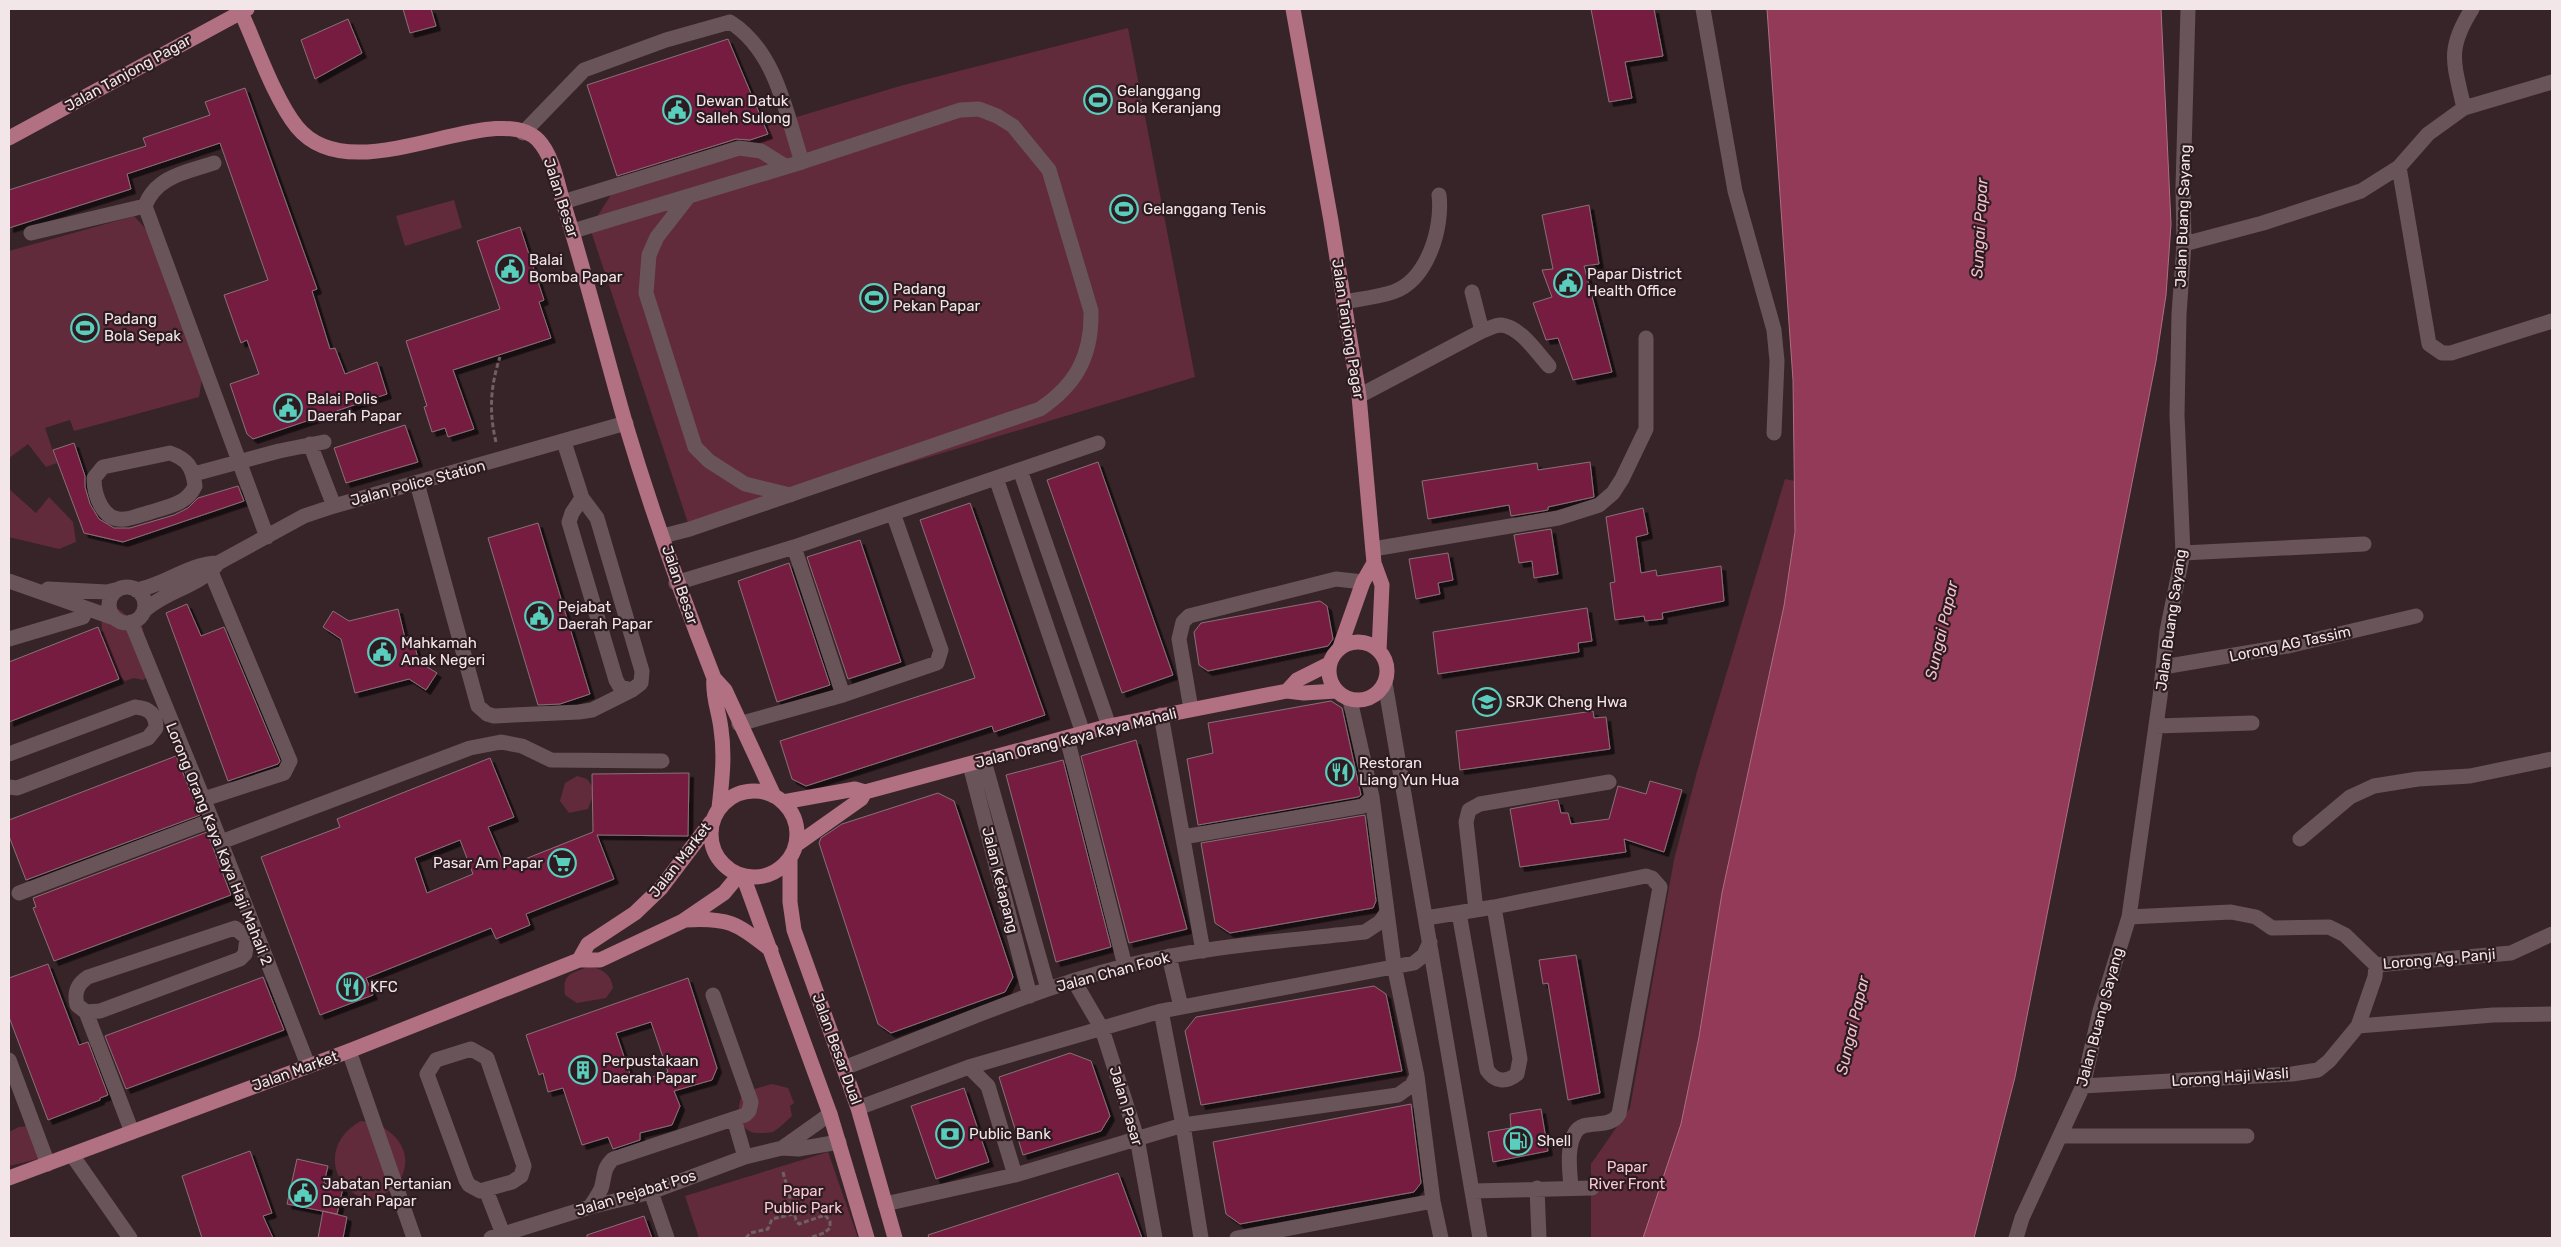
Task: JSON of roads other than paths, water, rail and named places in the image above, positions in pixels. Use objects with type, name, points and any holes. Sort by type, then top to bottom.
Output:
[{"type":"main road","name":"Jalan Tanjong Pagar","points":[[1293,9],[1359,396],[1373,556],[1382,585],[1379,651]]},
{"type":"main road","name":"Jalan Tanjong Pagar","points":[[9,138],[244,10]]},
{"type":"main road","points":[[244,10],[284,105],[298,129],[330,149],[352,153],[372,153],[484,131],[506,129],[523,132]]},
{"type":"main road","name":"Jalan Besar","points":[[523,132],[538,139],[546,152],[564,202],[626,423],[663,536],[676,583],[714,678],[725,690],[739,724],[779,799]]},
{"type":"main road","points":[[1340,648],[1373,556]]},
{"type":"main road","points":[[1356,642],[1364,643],[1379,651],[1387,666],[1385,683],[1374,696],[1366,700],[1350,700],[1336,691],[1328,674],[1329,664],[1333,655],[1340,648],[1356,642]]},
{"type":"main road","name":"Jalan Orang Kaya Kaya Mahali","points":[[1287,691],[1297,680],[1329,664]]},
{"type":"main road","name":"Jalan Besar","points":[[714,678],[712,692],[721,727],[723,753],[716,813]]},
{"type":"main road","name":"Jalan Orang Kaya Kaya Mahali","points":[[779,799],[856,789],[866,792],[1109,726],[1191,709],[1287,691],[1304,693],[1336,691]]},
{"type":"main road","points":[[760,791],[779,799],[793,814],[797,830],[796,845],[790,859],[781,868],[769,875],[756,878],[741,876],[720,862],[714,852],[711,840],[716,813],[730,798],[744,792],[760,791]]},
{"type":"main road","name":"Jalan Orang Kaya Kaya Mahali","points":[[796,845],[861,800],[866,792]]},
{"type":"main road","name":"Jalan Market","points":[[579,960],[588,944],[635,913],[662,888],[716,813]]},
{"type":"main road","name":"Jalan Besar Dual","points":[[790,859],[790,902],[794,930],[858,1108],[895,1238]]},
{"type":"main road","name":"Jalan Market","points":[[9,1178],[349,1051],[579,960],[600,960],[683,921],[724,893],[741,876]]},
{"type":"main road","name":"Jalan Besar Dual","points":[[741,876],[772,950],[830,1114],[867,1238]]},
{"type":"main road","points":[[683,921],[709,918],[729,922],[740,926],[772,950]]},
{"type":"street","points":[[1703,9],[1735,191],[1774,330],[1777,361],[1774,433]]},
{"type":"street","name":"Jalan Buang Sayang","points":[[2016,1238],[2022,1218],[2083,1086],[2100,1010],[2129,917],[2156,726],[2167,631],[2183,553],[2177,415],[2179,314],[2184,244],[2183,187],[2188,9]]},
{"type":"street","points":[[2464,108],[2454,64],[2453,46],[2459,30],[2472,9]]},
{"type":"street","points":[[523,132],[584,70],[666,40],[730,22],[743,31],[770,66],[802,162]]},
{"type":"street","points":[[2184,244],[2263,223],[2361,191],[2399,167],[2428,134],[2464,108],[2552,82]]},
{"type":"street","points":[[573,231],[802,162],[960,110],[978,109],[997,116],[1013,126],[1049,170],[1091,311],[1092,333],[1087,353],[1079,369],[1056,398],[1040,409],[790,495],[663,536]]},
{"type":"street","points":[[564,202],[739,148],[762,151],[785,166]]},
{"type":"street","points":[[214,163],[157,184],[148,196],[145,206],[266,537]]},
{"type":"street","points":[[2399,167],[2429,344],[2442,353],[2451,353],[2552,321]]},
{"type":"street","points":[[1344,302],[1394,292],[1408,283],[1419,269],[1437,237],[1441,211],[1439,195]]},
{"type":"street","points":[[688,196],[657,237],[649,255],[646,293],[695,447],[709,461],[745,484],[790,495]]},
{"type":"street","points":[[31,233],[145,206]]},
{"type":"street","points":[[1472,292],[1482,331]]},
{"type":"street","points":[[1359,396],[1482,331],[1501,325],[1520,334],[1549,366]]},
{"type":"street","points":[[1373,556],[1558,518],[1600,505],[1613,493],[1622,479],[1646,429],[1646,338]]},
{"type":"street","name":"Jalan Police Station","points":[[144,610],[155,600],[304,516],[626,423]]},
{"type":"street","points":[[417,483],[478,706],[487,714],[494,716],[592,710],[632,690],[641,683],[642,671],[597,518],[583,505],[564,442]]},
{"type":"street","points":[[194,474],[317,443],[334,506]]},
{"type":"street","points":[[676,583],[794,547],[1098,443]]},
{"type":"street","points":[[170,452],[190,464],[194,474],[195,486],[184,501],[125,519],[108,514],[100,506],[94,487],[94,478],[103,467],[170,452]]},
{"type":"street","points":[[1020,470],[1109,726]]},
{"type":"street","points":[[996,478],[1083,733]]},
{"type":"street","points":[[583,505],[570,517],[570,522],[616,680],[623,689],[632,690]]},
{"type":"street","points":[[739,724],[843,695],[932,666],[940,658],[941,650],[893,513]]},
{"type":"street","points":[[2183,553],[2364,544]]},
{"type":"street","points":[[794,547],[843,695]]},
{"type":"street","name":"Jalan Police Station","points":[[136,590],[146,588],[206,563],[215,567]]},
{"type":"street","points":[[204,799],[284,773],[290,761],[215,567]]},
{"type":"street","points":[[1191,709],[1179,639],[1183,622],[1189,616],[1336,578],[1363,582]]},
{"type":"street","points":[[9,581],[125,623],[136,620],[144,610],[143,599],[136,590],[130,588],[107,592],[36,590]]},
{"type":"street","points":[[114,618],[109,602],[119,589]]},
{"type":"street","name":"Lorong AG Tassim","points":[[2163,667],[2288,646],[2416,616]]},
{"type":"street","points":[[9,639],[84,617]]},
{"type":"street","name":"Lorong Orang Kaya Kaya Haji Mahali 2","points":[[131,622],[161,716],[204,799],[221,842],[251,937],[308,1065]]},
{"type":"street","points":[[1385,683],[1480,1238]]},
{"type":"street","points":[[1350,700],[1372,797],[1394,965],[1417,1076],[1433,1201],[1441,1238]]},
{"type":"street","points":[[9,754],[135,707],[146,709],[161,716],[156,728],[148,738],[17,788],[9,787]]},
{"type":"street","points":[[1161,716],[1203,951]]},
{"type":"street","points":[[2156,726],[2252,723]]},
{"type":"street","points":[[1067,738],[1125,966]]},
{"type":"street","points":[[221,842],[470,748],[501,742],[522,746],[551,760],[662,761]]},
{"type":"street","points":[[2300,839],[2350,798],[2374,786],[2418,779],[2470,776],[2552,759]]},
{"type":"street","name":"Jalan Ketapang","points":[[977,763],[1048,990]]},
{"type":"street","name":"Jalan Ketapang","points":[[977,763],[1030,996]]},
{"type":"street","points":[[1476,910],[1466,822],[1469,810],[1480,804],[1609,782]]},
{"type":"street","points":[[1183,837],[1364,806],[1372,797]]},
{"type":"street","points":[[19,893],[212,820]]},
{"type":"street","points":[[1426,918],[1494,907],[1646,876],[1652,878],[1660,887],[1620,1114],[1611,1123],[1582,1126],[1574,1134],[1570,1155],[1571,1188]]},
{"type":"street","points":[[1459,913],[1487,1070],[1495,1079],[1502,1081],[1517,1074],[1520,1059],[1494,907]]},
{"type":"street","name":"Jalan Chan Fook","points":[[844,1068],[1030,996],[1125,966],[1169,956],[1203,951],[1365,932],[1380,922],[1387,912]]},
{"type":"street","name":"Lorong Ag. Panji","points":[[2129,917],[2231,912],[2256,917],[2272,928],[2329,927],[2344,935],[2376,965],[2511,953],[2552,934]]},
{"type":"street","points":[[86,1012],[100,1011],[240,959],[245,954],[251,937],[235,928],[228,929],[88,977],[81,982],[76,994],[77,1005],[86,1012],[132,1132]]},
{"type":"street","points":[[858,1108],[969,1067],[1161,1010],[1394,965],[1409,964],[1419,960],[1430,942]]},
{"type":"street","points":[[1169,956],[1181,1007]]},
{"type":"street","points":[[2376,965],[2375,977],[2358,1026],[2493,1015],[2552,1014]]},
{"type":"street","name":"Jalan Pasar","points":[[1074,981],[1102,1029],[1137,1138],[1155,1238]]},
{"type":"street","points":[[590,1207],[602,1188],[602,1177],[606,1165],[612,1159],[745,1116],[749,1110],[750,1102],[713,995]]},
{"type":"street","points":[[1161,1010],[1183,1125],[1201,1238]]},
{"type":"street","name":"Lorong Haji Wasli","points":[[2083,1086],[2292,1074],[2318,1070],[2329,1061],[2358,1026]]},
{"type":"street","points":[[471,1049],[487,1058],[524,1166],[521,1176],[486,1190],[474,1189],[466,1180],[427,1074],[436,1060],[471,1049]]},
{"type":"street","points":[[349,1051],[414,1238]]},
{"type":"street","points":[[9,1060],[48,1164]]},
{"type":"street","points":[[969,1067],[988,1086],[1015,1175]]},
{"type":"street","points":[[885,1204],[1015,1175],[1183,1125],[1398,1095],[1412,1085],[1417,1076]]},
{"type":"street","name":"Jalan Pejabat Pos","points":[[782,1148],[830,1114]]},
{"type":"street","points":[[734,1119],[745,1157]]},
{"type":"street","points":[[2060,1136],[2248,1136]]},
{"type":"street","name":"Jalan Pejabat Pos","points":[[497,1236],[590,1207],[651,1192],[745,1157],[782,1148],[798,1149],[839,1142]]},
{"type":"street","points":[[72,1155],[130,1238]]},
{"type":"street","points":[[1537,1188],[1539,1238]]},
{"type":"street","points":[[1473,1191],[1592,1188]]},
{"type":"street","points":[[486,1190],[497,1236]]},
{"type":"street","points":[[651,1192],[667,1238]]},
{"type":"street","points":[[1237,1238],[1433,1201]]},
{"type":"water","name":"Sungai Papar","points":[[1767,9],[2161,9],[2171,224],[2166,295],[2156,361],[2015,1077],[1974,1238],[1643,1238],[1681,1124],[1699,1037],[1722,893],[1784,606],[1795,532],[1793,380]]},
{"type":"place","name":"Gelanggang Bola Keranjang","points":[[1098,100]]},
{"type":"place","name":"Dewan Datuk Salleh Sulong","points":[[677,110]]},
{"type":"place","name":"Gelanggang Tenis","points":[[1124,209]]},
{"type":"place","name":"Balai Bomba Papar","points":[[510,269]]},
{"type":"place","name":"Papar District Health Office","points":[[1568,283]]},
{"type":"place","name":"Padang Pekan Papar","points":[[874,298]]},
{"type":"place","name":"Padang Bola Sepak","points":[[85,328]]},
{"type":"place","name":"Balai Polis Daerah Papar","points":[[288,408]]},
{"type":"place","name":"Pejabat Daerah Papar","points":[[539,616]]},
{"type":"place","name":"Mahkamah Anak Negeri","points":[[382,652]]},
{"type":"place","name":"SRJK Cheng Hwa","points":[[1487,702]]},
{"type":"place","name":"Restoran Liang Yun Hua","points":[[1340,772]]},
{"type":"place","name":"Pasar Am Papar","points":[[562,863]]},
{"type":"place","name":"KFC","points":[[351,987]]},
{"type":"place","name":"Perpustakaan Daerah Papar","points":[[583,1070]]},
{"type":"place","name":"Public Bank","points":[[950,1134]]},
{"type":"place","name":"Shell","points":[[1518,1141]]},
{"type":"place","name":"Jabatan Pertanian Daerah Papar","points":[[303,1193]]},
{"type":"park label","name":"Papar River Front","points":[[1627,1176]]},
{"type":"park label","name":"Papar Public Park","points":[[803,1200]]}]
